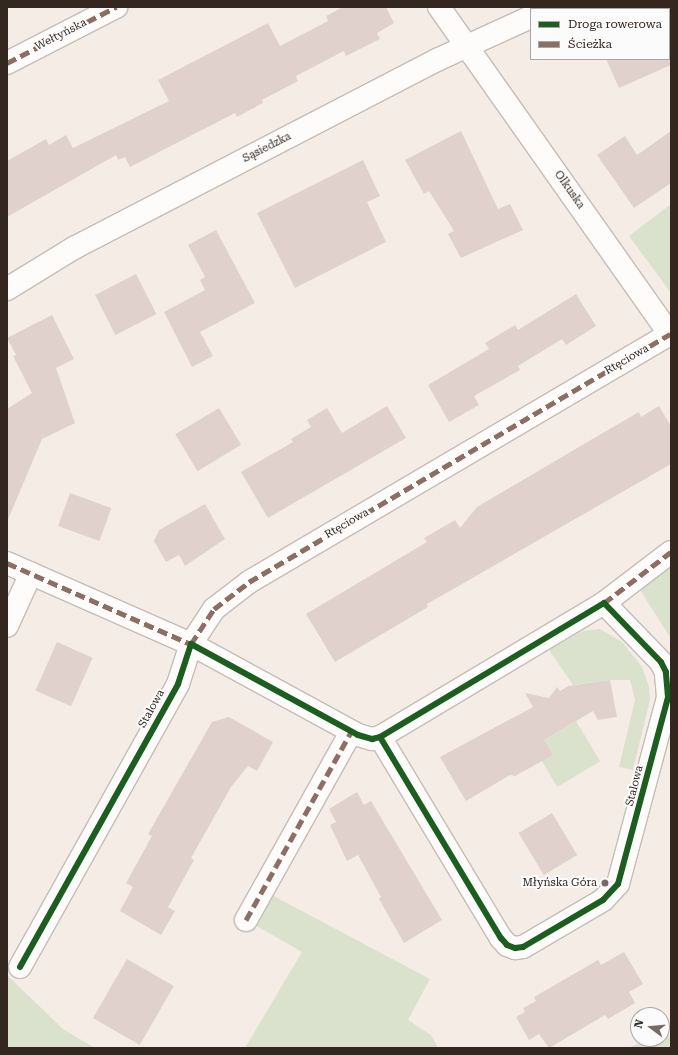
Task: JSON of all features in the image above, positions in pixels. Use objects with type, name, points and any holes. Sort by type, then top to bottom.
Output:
[{"type":"street","name":"Wełtyńska","points":[[7,63],[116,7]]},
{"type":"street","name":"Olkuska","points":[[439,7],[671,335]]},
{"type":"street","name":"Sąsiedzka","points":[[7,288],[74,248],[466,46],[530,17]]},
{"type":"street","name":"Rtęciowa","points":[[191,644],[214,609],[249,582],[671,335]]},
{"type":"street","points":[[7,563],[191,644],[364,738],[380,737],[604,602],[671,552]]},
{"type":"street","points":[[7,626],[31,573]]},
{"type":"street","name":"Stalowa","points":[[380,737],[507,945],[523,947],[603,900],[618,884],[623,873],[668,697],[668,683],[660,662],[604,602]]},
{"type":"street","name":"Stalowa","points":[[20,967],[178,684],[191,644]]},
{"type":"street","points":[[246,920],[351,732]]},
{"type":"green space","points":[[671,204],[671,293],[629,236]]},
{"type":"green space","points":[[671,560],[671,639],[635,582]]},
{"type":"green space","points":[[600,629],[622,642],[642,667],[649,687],[650,700],[633,770],[619,767],[635,700],[630,680],[610,680],[573,685],[549,650],[583,631]]},
{"type":"green space","points":[[576,721],[600,761],[557,787],[533,747]]},
{"type":"green space","points":[[268,893],[430,979],[408,1020],[431,1035],[438,1048],[245,1048],[302,952],[255,925]]},
{"type":"green space","points":[[7,975],[63,1029],[95,1048],[7,1048]]},
{"type":"green space","points":[[670,1034],[671,1048],[631,1048],[670,1047]]},
{"type":"building","points":[[343,7],[386,7],[394,23],[377,33],[380,39],[346,56],[344,51],[296,76],[298,81],[262,100],[263,103],[237,117],[235,113],[130,167],[125,157],[118,160],[116,155],[7,217],[7,161],[46,139],[49,145],[66,135],[73,148],[169,101],[158,80],[268,23],[280,46],[328,21],[326,16]]},
{"type":"building","points":[[671,59],[671,65],[619,88],[606,60]]},
{"type":"building","points":[[461,131],[498,209],[510,204],[523,230],[461,258],[448,234],[454,231],[429,191],[424,194],[405,160]]},
{"type":"building","points":[[671,131],[671,183],[634,208],[597,155],[625,136],[637,155]]},
{"type":"building","points":[[363,160],[380,196],[367,202],[386,242],[295,288],[257,213]]},
{"type":"building","points":[[216,230],[255,303],[200,332],[213,356],[192,367],[164,312],[205,290],[200,280],[205,277],[188,245]]},
{"type":"building","points":[[136,274],[156,314],[115,335],[95,295]]},
{"type":"building","points":[[576,294],[596,326],[566,345],[562,339],[518,366],[520,370],[474,396],[479,405],[449,422],[428,385],[489,349],[485,343],[515,325],[518,330]]},
{"type":"building","points":[[52,315],[74,359],[56,368],[75,423],[42,439],[7,522],[7,409],[32,393],[13,356],[16,355],[7,338]]},
{"type":"building","points":[[387,406],[406,438],[268,518],[241,472],[293,442],[291,439],[311,427],[307,420],[327,408],[342,433]]},
{"type":"building","points":[[659,406],[671,426],[671,464],[427,604],[428,607],[335,662],[306,614],[427,542],[424,538],[455,520],[460,528],[477,507],[639,412],[641,417]]},
{"type":"building","points":[[219,408],[241,445],[197,471],[175,434]]},
{"type":"building","points":[[70,493],[111,508],[99,541],[58,526]]},
{"type":"building","points":[[205,504],[225,539],[185,566],[179,555],[166,562],[154,541],[159,530]]},
{"type":"building","points":[[57,642],[93,658],[71,706],[35,690]]},
{"type":"building","points":[[610,680],[617,717],[598,720],[593,711],[544,740],[553,755],[515,776],[510,775],[466,801],[440,757],[533,707],[525,693],[549,698],[557,687],[560,691],[568,686]]},
{"type":"building","points":[[229,717],[273,742],[257,771],[248,766],[231,787],[191,858],[194,860],[168,907],[175,911],[161,935],[120,911],[133,887],[126,883],[152,836],[148,834],[212,722]]},
{"type":"building","points":[[357,792],[364,805],[371,801],[442,920],[404,943],[379,899],[381,897],[358,855],[347,861],[330,825],[336,822],[329,809]]},
{"type":"building","points":[[552,813],[577,855],[544,875],[519,833]]},
{"type":"building","points":[[624,952],[643,984],[629,992],[635,1003],[608,1019],[605,1015],[549,1048],[539,1034],[529,1040],[516,1017],[525,1012],[523,1008],[536,1001],[534,997],[598,960],[601,965]]},
{"type":"building","points":[[127,959],[174,986],[140,1045],[93,1018]]},
{"type":"marked path","points":[[7,63],[116,7]]},
{"type":"marked path","points":[[7,563],[191,644],[214,609],[249,582],[670,334]]},
{"type":"marked path","points":[[604,603],[671,552]]},
{"type":"marked path","points":[[246,920],[351,732]]},
{"type":"cycle path","points":[[20,967],[178,684],[191,644],[358,735],[372,739],[380,737],[501,938],[507,945],[515,948],[523,947],[603,900],[618,884],[668,697],[666,672],[661,662],[604,603],[380,737]]},
{"type":"place","name":"Młyńska Góra","points":[[605,883]]}]
